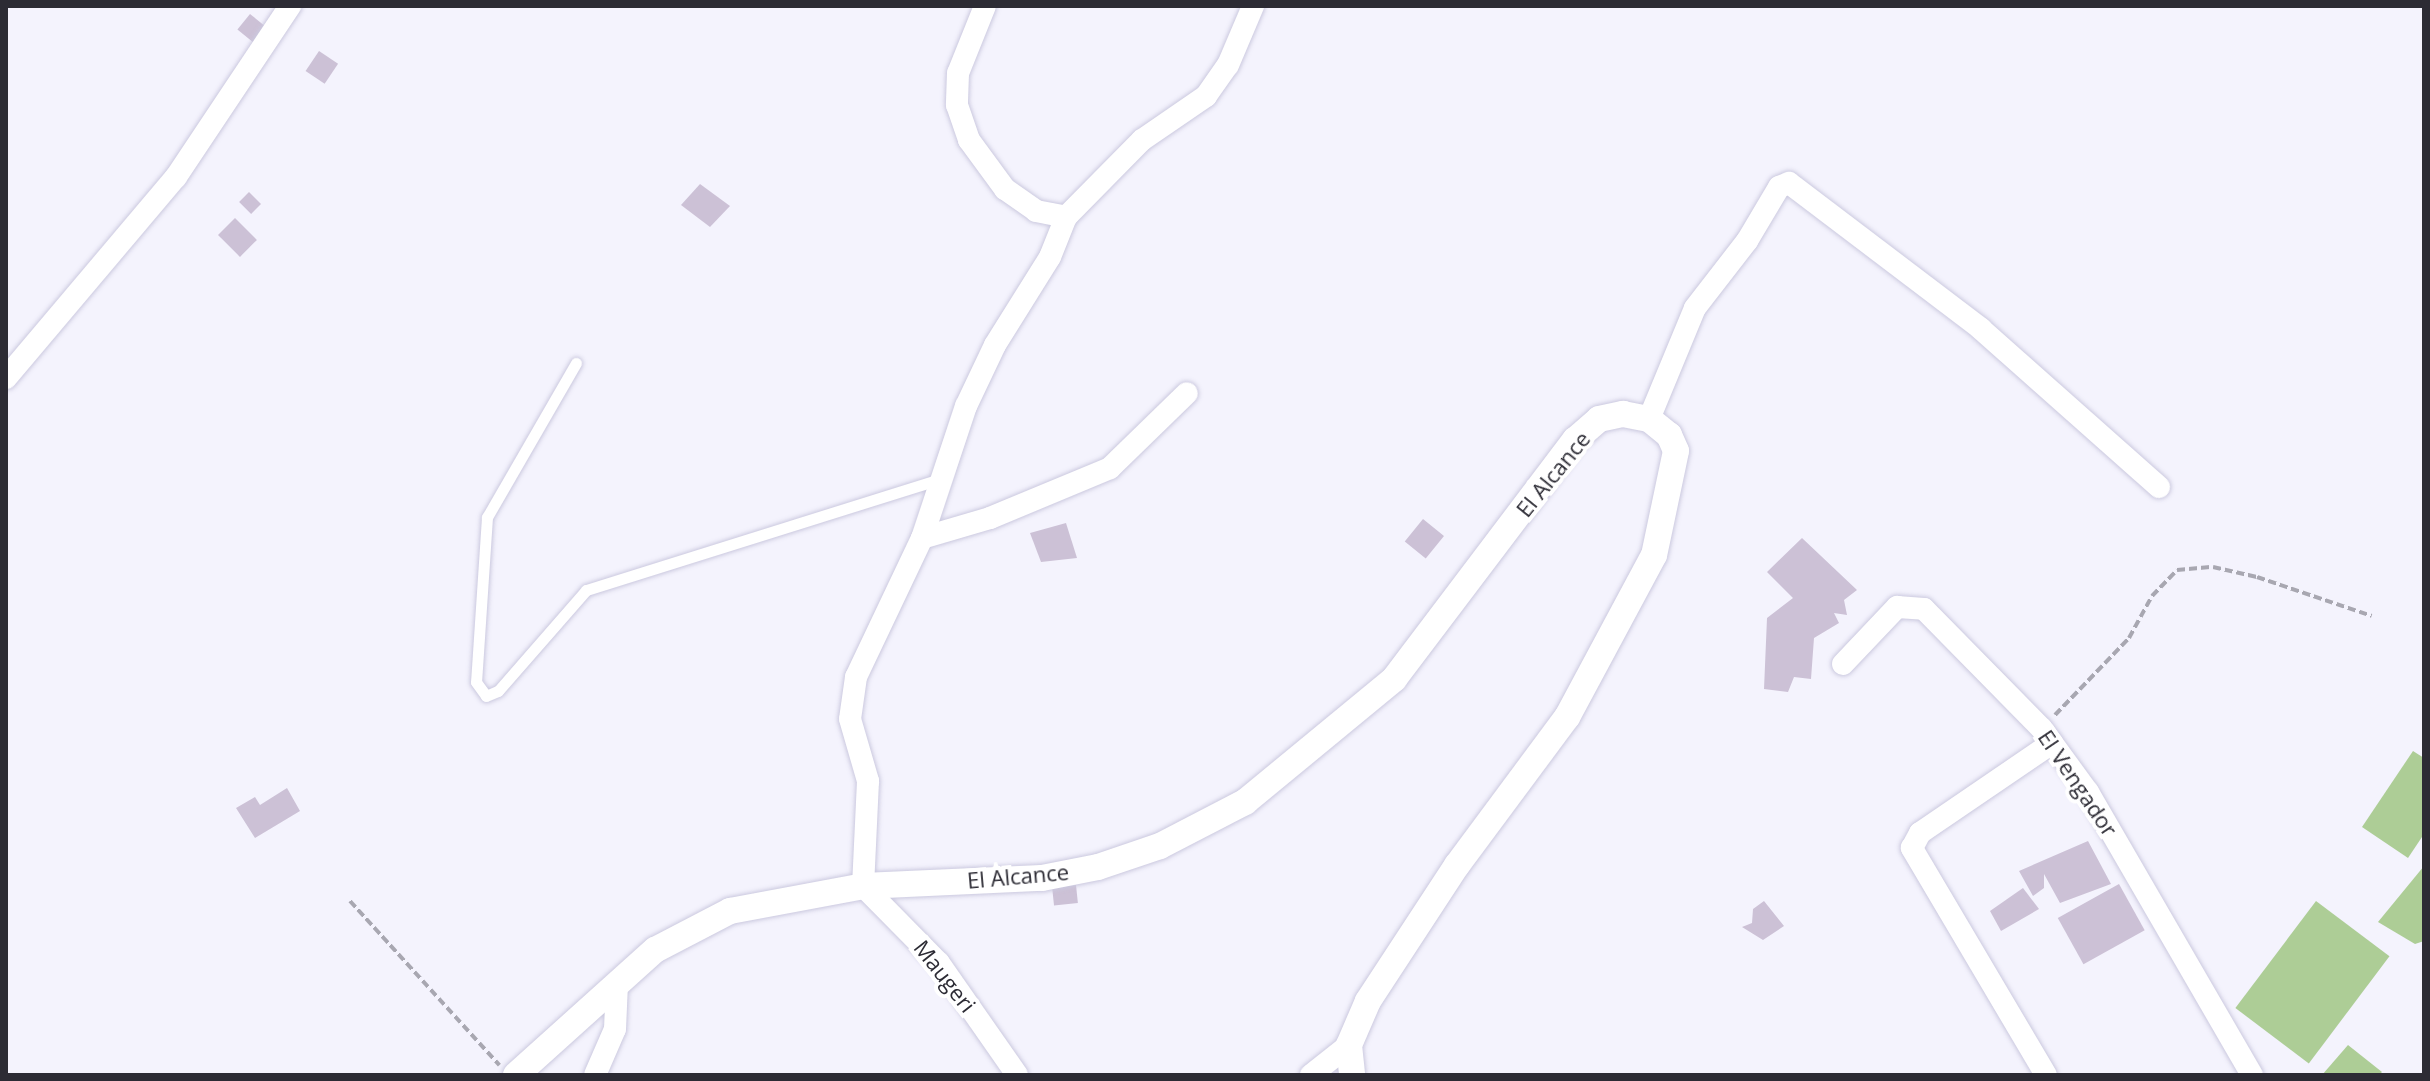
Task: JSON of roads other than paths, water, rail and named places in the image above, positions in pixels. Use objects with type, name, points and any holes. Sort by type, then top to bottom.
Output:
[{"type":"street","points":[[6,378],[176,177],[290,6]]},
{"type":"street","points":[[985,6],[958,73],[957,105],[969,140],[1005,189],[1036,211],[1066,217]]},
{"type":"street","points":[[863,886],[868,781],[850,700],[922,538],[937,480],[995,345],[1050,257],[1066,217],[1142,140],[1206,96],[1228,65],[1253,6]]},
{"type":"street","points":[[1311,1075],[1349,1045],[1368,1001],[1457,865],[1567,717],[1654,555],[1676,451],[1669,435],[1649,419],[1695,308],[1747,241],[1779,187],[1789,183],[1981,329],[2159,487]]},
{"type":"street","points":[[922,538],[990,518],[1110,468],[1187,393]]},
{"type":"street","name":"El Alcance","points":[[516,1075],[667,942],[730,911],[863,886],[1042,878],[1098,867],[1160,846],[1245,802],[1394,679],[1575,440],[1599,419],[1623,414],[1649,419]]},
{"type":"street","name":"El Vengador","points":[[1843,664],[1897,607],[1924,609],[2047,736],[2088,792],[2252,1075]]},
{"type":"street","points":[[2046,1075],[1912,848],[1920,833],[2047,736]]},
{"type":"street","name":"Maugeri","points":[[863,886],[939,963],[1017,1075]]},
{"type":"street","points":[[595,1075],[615,1029],[617,984]]},
{"type":"street","points":[[1349,1045],[1352,1075]]},
{"type":"lane","points":[[576,363],[487,517],[476,682],[486,696],[498,691],[586,590],[937,480]]}]
